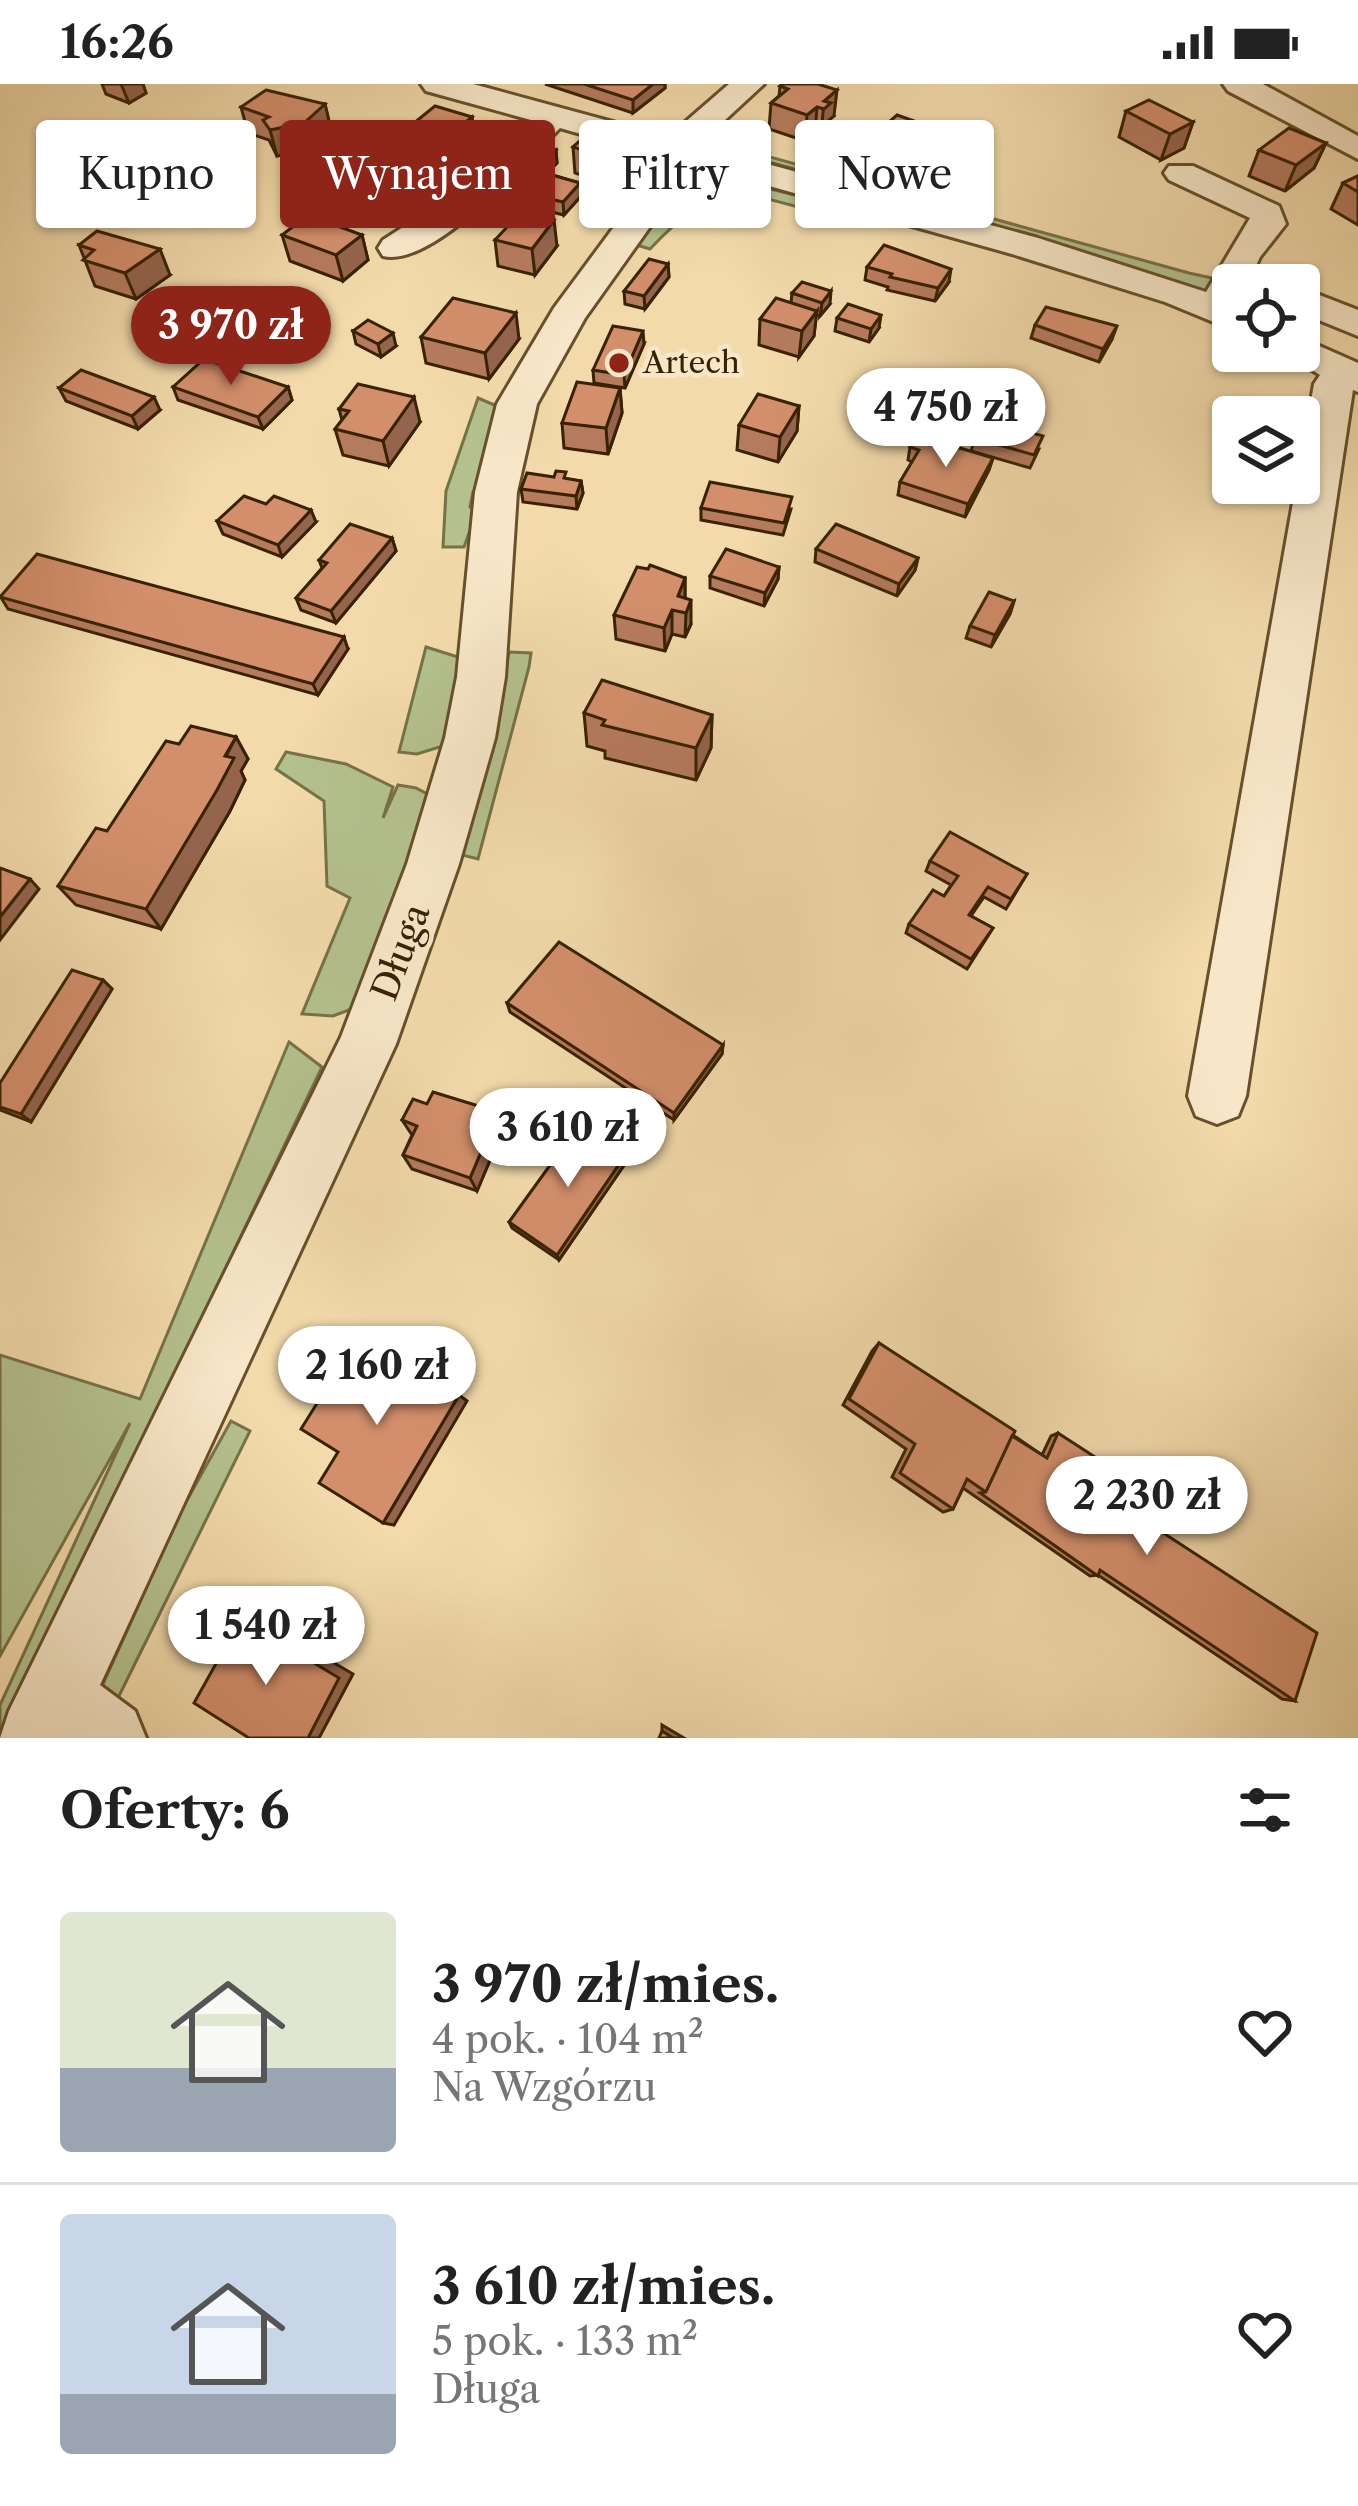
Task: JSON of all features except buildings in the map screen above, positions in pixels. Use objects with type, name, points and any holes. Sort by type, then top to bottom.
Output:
[{"type":"street","points":[[437,84],[579,124]]},
{"type":"street","name":"Długa","points":[[711,120],[748,84]]},
{"type":"street","points":[[1239,84],[1358,148]]},
{"type":"street","points":[[396,248],[471,198],[553,117]]},
{"type":"street","points":[[1181,172],[1267,213],[1268,224],[1243,256],[1247,264]]},
{"type":"street","points":[[771,177],[1025,246],[1212,309]]},
{"type":"street","name":"Długa","points":[[66,1725],[367,1044],[433,864],[470,738],[481,676],[496,492],[518,404],[567,316],[627,228]]},
{"type":"street","points":[[1320,307],[1358,324]]},
{"type":"street","points":[[1320,360],[1353,376]]},
{"type":"street","points":[[1217,1096],[1334,384],[1353,376]]},
{"type":"green space","points":[[771,157],[795,164],[795,169],[771,163]]},
{"type":"green space","points":[[771,189],[795,195],[795,207],[771,201]]},
{"type":"green space","points":[[994,219],[1212,278],[1212,291],[1204,293],[1111,260],[990,228],[994,228]]},
{"type":"green space","points":[[648,228],[672,228],[650,249],[636,245]]},
{"type":"green space","points":[[478,398],[499,407],[479,489],[473,492],[470,507],[477,511],[464,547],[443,547],[446,491]]},
{"type":"green space","points":[[426,647],[458,657],[462,667],[446,745],[417,754],[399,752]]},
{"type":"green space","points":[[509,652],[531,653],[478,859],[462,855],[490,757]]},
{"type":"green space","points":[[286,752],[346,764],[393,787],[383,818],[398,785],[433,797],[357,1007],[333,1016],[302,1014],[350,898],[327,886],[324,801],[276,769]]},
{"type":"green space","points":[[289,1042],[322,1067],[0,1738],[0,1705],[130,1423],[0,1656],[0,1355],[140,1399]]},
{"type":"green space","points":[[231,1421],[250,1431],[114,1706],[99,1693],[181,1511]]},
{"type":"place","name":"Artech","points":[[619,363]]}]
